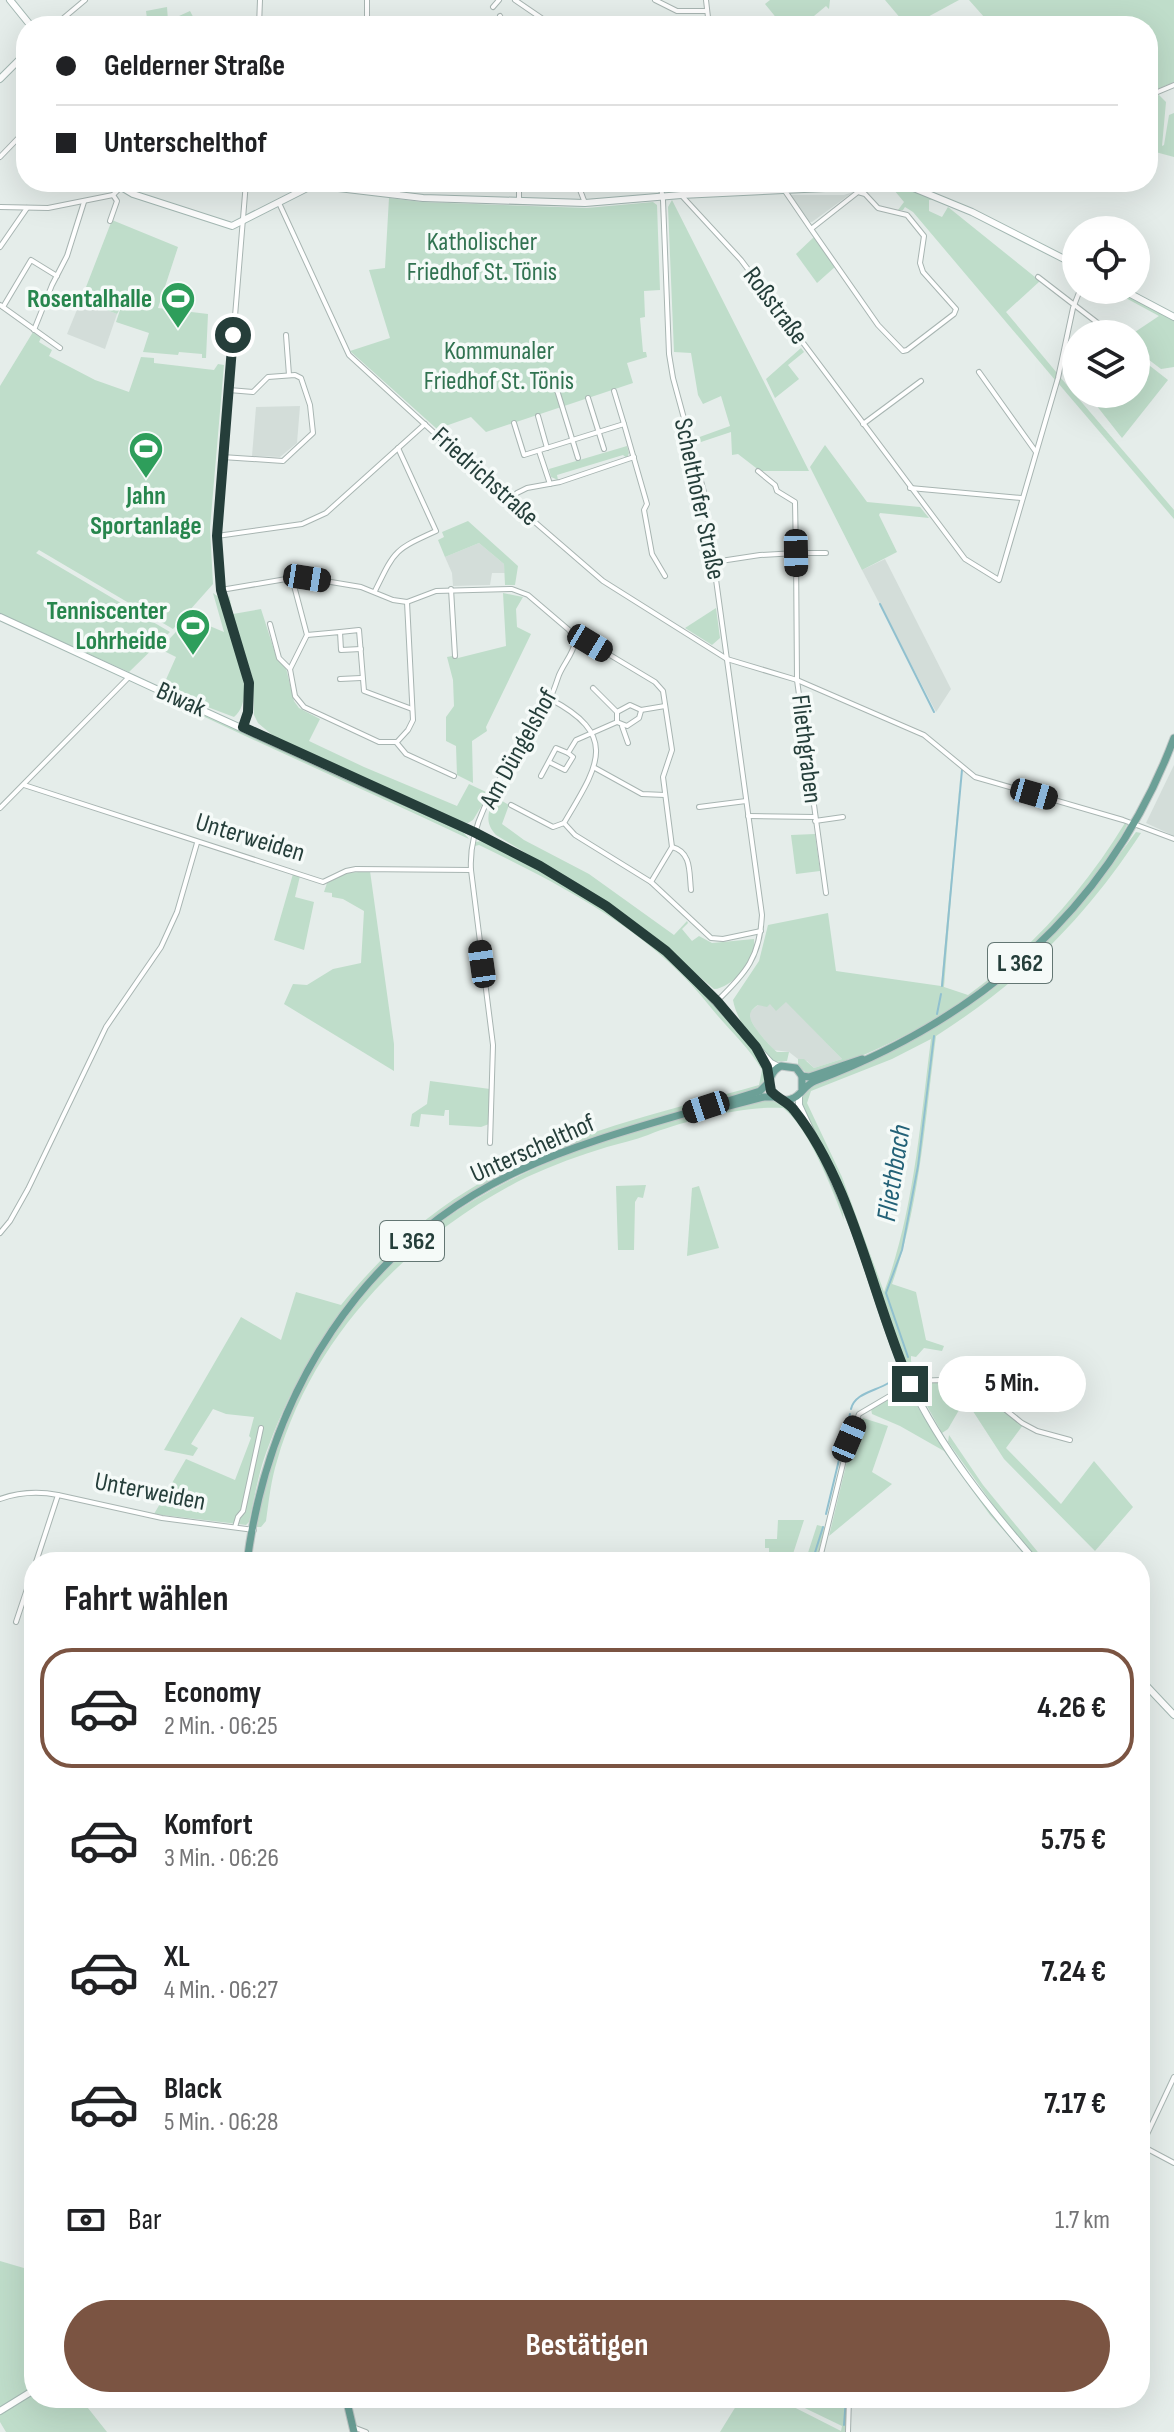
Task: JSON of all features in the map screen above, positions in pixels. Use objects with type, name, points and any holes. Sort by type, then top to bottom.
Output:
[{"type":"main road","name":"L 362","points":[[801,1092],[809,1084],[857,1066],[944,1019],[1019,963],[1061,924],[1135,826],[1174,738]]},
{"type":"main road","name":"L 362","points":[[802,1076],[809,1077],[868,1058]]},
{"type":"main road","points":[[791,1066],[802,1076],[801,1092],[792,1099],[780,1099],[771,1091],[769,1079],[779,1067],[791,1066]]},
{"type":"main road","name":"Unterschelthof","points":[[254,1530],[260,1489],[278,1430],[302,1378],[349,1306],[401,1250],[450,1211],[515,1172],[545,1159],[758,1092],[769,1079]]},
{"type":"main road","name":"Unterschelthof","points":[[676,1117],[764,1097],[780,1099]]},
{"type":"main road","name":"L 362","points":[[249,1552],[254,1530]]},
{"type":"main road","points":[[348,2408],[353,2429]]},
{"type":"street","points":[[10,0],[23,16]]},
{"type":"street","points":[[66,16],[85,0]]},
{"type":"street","points":[[493,7],[499,0]]},
{"type":"street","points":[[515,0],[537,16]]},
{"type":"street","points":[[655,0],[677,11],[707,11]]},
{"type":"street","points":[[706,0],[708,16]]},
{"type":"street","points":[[0,79],[16,63]]},
{"type":"street","points":[[0,157],[16,140]]},
{"type":"street","points":[[0,207],[27,208],[84,202],[116,192]]},
{"type":"street","points":[[130,192],[232,226],[298,192]]},
{"type":"street","points":[[243,727],[248,712],[249,683],[221,590],[217,536],[245,192]]},
{"type":"street","points":[[372,192],[585,203],[719,192]]},
{"type":"street","points":[[519,192],[519,201]]},
{"type":"street","points":[[581,192],[585,203]]},
{"type":"street","name":"Schelthofer Straße","points":[[661,192],[669,354],[704,492],[762,915],[757,951],[747,970],[717,1001]]},
{"type":"street","points":[[786,192],[811,229],[878,325],[903,351],[954,314],[956,309],[923,272],[920,263],[924,236],[907,215],[878,208],[865,194],[858,192],[811,229]]},
{"type":"street","points":[[924,192],[972,212],[1062,258]]},
{"type":"street","points":[[110,221],[117,201],[113,195]]},
{"type":"street","name":"Roßstraße","points":[[681,195],[741,260],[965,559],[999,580],[1021,498]]},
{"type":"street","name":"Friedrichstraße","points":[[278,201],[349,355],[603,581],[727,659]]},
{"type":"street","points":[[34,330],[75,233],[84,202]]},
{"type":"street","points":[[0,247],[27,208]]},
{"type":"street","points":[[58,276],[31,260],[2,306],[60,348]]},
{"type":"street","points":[[1038,277],[1094,320]]},
{"type":"street","points":[[1149,304],[1173,317]]},
{"type":"street","points":[[910,488],[1021,498],[1058,378],[1074,305]]},
{"type":"street","points":[[286,335],[289,375]]},
{"type":"street","points":[[979,372],[1036,452]]},
{"type":"street","points":[[222,457],[283,461],[313,433],[310,405],[301,378],[289,375],[268,377],[253,392],[228,390]]},
{"type":"street","points":[[863,424],[921,381]]},
{"type":"street","points":[[557,390],[578,458]]},
{"type":"street","points":[[614,391],[647,504],[644,510],[652,554],[665,576]]},
{"type":"street","points":[[588,398],[604,449]]},
{"type":"street","points":[[538,416],[547,448]]},
{"type":"street","points":[[217,536],[302,524],[326,513],[426,423]]},
{"type":"street","points":[[514,423],[524,455],[624,424]]},
{"type":"street","points":[[374,592],[393,555],[403,546],[436,531],[398,448]]},
{"type":"street","points":[[539,451],[550,484]]},
{"type":"street","points":[[510,501],[522,490],[634,457]]},
{"type":"street","name":"Fliethgraben","points":[[758,471],[775,485],[777,491],[795,502],[797,680],[826,893]]},
{"type":"street","points":[[714,562],[760,555],[826,553]]},
{"type":"street","points":[[290,669],[307,635],[292,578]]},
{"type":"street","points":[[221,590],[307,578],[407,602],[451,589],[512,589],[520,591],[569,630],[575,642],[590,643],[655,682],[663,691],[672,750],[663,777],[672,847],[651,882]]},
{"type":"street","points":[[451,589],[455,656]]},
{"type":"street","points":[[270,624],[279,658],[290,669],[295,696],[304,707],[379,742],[396,742],[413,720],[407,602]]},
{"type":"street","name":"Biwak","points":[[0,617],[474,832],[549,871],[606,906],[666,951],[717,1001],[771,1063],[779,1067]]},
{"type":"street","points":[[307,635],[359,630],[364,691],[412,709]]},
{"type":"street","points":[[340,632],[341,650],[361,649]]},
{"type":"street","name":"Am Düngelshof","points":[[474,832],[492,794],[550,699],[575,642]]},
{"type":"street","name":"Fliethgraben","points":[[727,659],[797,680],[924,735],[975,777],[1123,820],[1174,839]]},
{"type":"street","points":[[0,808],[129,677]]},
{"type":"street","points":[[340,679],[361,678]]},
{"type":"street","points":[[593,688],[617,712],[628,743]]},
{"type":"street","points":[[511,805],[553,827],[564,823],[595,768],[596,755],[591,733],[578,715],[550,699]]},
{"type":"street","points":[[617,712],[634,705],[641,710],[665,706]]},
{"type":"street","points":[[568,753],[576,740],[620,724],[627,726],[636,721],[641,710]]},
{"type":"street","points":[[396,742],[406,754],[454,776]]},
{"type":"street","points":[[541,776],[556,748],[573,757],[565,770],[549,762]]},
{"type":"street","points":[[595,768],[642,794],[665,795]]},
{"type":"street","name":"Unterweiden","points":[[24,785],[323,882],[356,869],[471,870]]},
{"type":"street","points":[[699,807],[746,801]]},
{"type":"street","name":"Fliethgraben","points":[[748,816],[843,817]]},
{"type":"street","points":[[564,823],[575,835],[651,882],[674,900],[711,938],[723,939],[761,931]]},
{"type":"street","points":[[474,832],[469,850],[493,1045],[490,1143]]},
{"type":"street","points":[[0,1233],[28,1189],[106,1027],[161,947],[186,886],[197,843]]},
{"type":"street","points":[[672,847],[682,850],[687,856],[691,890]]},
{"type":"street","name":"Biwak","points":[[756,1047],[769,1079]]},
{"type":"street","points":[[801,1092],[799,1105],[845,1205],[893,1344],[942,1440],[1028,1552]]},
{"type":"street","points":[[780,1099],[794,1109],[816,1142]]},
{"type":"street","points":[[821,1552],[849,1439],[859,1414],[913,1382],[941,1380],[987,1395],[1022,1423],[1037,1431],[1070,1440]]},
{"type":"street","name":"Unterweiden","points":[[235,1527],[243,1511],[261,1428]]},
{"type":"street","name":"Unterweiden","points":[[0,1499],[40,1491],[162,1518],[254,1530]]},
{"type":"street","name":"Unterweiden","points":[[39,1552],[58,1495]]},
{"type":"street","name":"Unterweiden","points":[[16,1622],[24,1598]]},
{"type":"street","points":[[1150,1690],[1174,1715]]},
{"type":"street","points":[[1150,2126],[1174,2077]]},
{"type":"street","points":[[1150,2150],[1174,2163]]},
{"type":"street","points":[[0,2411],[24,2396]]},
{"type":"street","points":[[848,2432],[849,2408]]},
{"type":"street","points":[[353,2429],[366,2432]]},
{"type":"shaded area","points":[[853,192],[812,222],[790,195],[844,195]]},
{"type":"shaded area","points":[[81,300],[117,314],[105,349],[67,334]]},
{"type":"shaded area","points":[[300,406],[297,443],[280,457],[252,456],[256,407]]},
{"type":"shaded area","points":[[479,543],[504,564],[505,573],[492,573],[490,585],[453,586],[452,573],[445,557]]},
{"type":"shaded area","points":[[885,559],[951,689],[936,712],[862,570]]},
{"type":"shaded area","points":[[1174,765],[1174,836],[1146,823]]},
{"type":"shaded area","points":[[786,1001],[842,1059],[814,1068],[789,1052],[774,1050],[757,1031],[749,1017],[750,1012],[758,1005]]},
{"type":"green space","points":[[770,0],[830,0],[829,9],[826,6],[814,16],[775,16],[765,4]]},
{"type":"green space","points":[[885,0],[959,0],[929,16],[899,16]]},
{"type":"green space","points":[[969,0],[1174,0],[1174,82],[1158,89],[1158,16],[983,16]]},
{"type":"green space","points":[[167,7],[168,16],[147,16],[146,11]]},
{"type":"green space","points":[[1158,95],[1166,102],[1162,146],[1169,115],[1174,113],[1174,157],[1158,153]]},
{"type":"green space","points":[[896,192],[920,192],[939,199],[929,200],[929,211],[942,217],[948,207],[1040,281],[1006,312],[1057,373],[1055,380],[913,212],[905,207],[898,210],[904,202]]},
{"type":"green space","points":[[389,198],[587,208],[653,202],[657,205],[660,290],[644,291],[645,317],[640,318],[643,352],[647,357],[627,363],[633,383],[486,432],[471,417],[437,429],[350,351],[390,338],[369,270],[385,268]]},
{"type":"green space","points":[[672,200],[809,471],[760,471],[738,454],[732,455],[731,432],[695,444],[694,439],[730,426],[721,396],[703,404],[698,395],[691,353],[674,352],[668,207]]},
{"type":"green space","points":[[112,220],[178,247],[158,308],[208,314],[206,358],[202,358],[202,354],[143,352],[149,333],[116,322],[121,307],[117,314],[81,300]]},
{"type":"green space","points":[[814,237],[836,266],[817,283],[796,254]]},
{"type":"green space","points":[[1137,304],[1144,304],[1174,320],[1174,367],[1161,369],[1150,361],[1150,322],[1159,316]]},
{"type":"green space","name":"Jahn Sportanlage","points":[[33,332],[41,338],[39,342],[52,350],[49,356],[95,380],[129,392],[141,357],[154,358],[154,363],[214,370],[218,364],[224,365],[210,528],[213,584],[173,629],[39,550],[36,553],[170,632],[129,672],[0,614],[0,386]]},
{"type":"green space","points":[[801,348],[804,352],[788,365],[799,379],[775,398],[766,379]]},
{"type":"green space","points":[[1150,366],[1168,380],[1150,403]]},
{"type":"green space","points":[[1079,408],[1087,408],[1174,510],[1174,519]]},
{"type":"green space","points":[[1098,408],[1146,408],[1122,438]]},
{"type":"green space","points":[[825,445],[867,502],[920,507],[929,518],[880,513],[897,552],[862,570],[810,467]]},
{"type":"green space","points":[[627,446],[627,458],[623,455],[557,475],[558,480],[551,477],[549,469]]},
{"type":"green space","points":[[468,521],[518,566],[515,585],[505,585],[504,564],[479,543],[445,557],[438,540],[444,537],[442,532]]},
{"type":"green space","points":[[213,593],[220,598],[243,677],[241,707],[234,717],[197,703],[198,700],[164,684],[176,657],[160,649],[188,619],[192,621],[196,617],[200,622],[224,632]]},
{"type":"green space","points":[[503,593],[523,597],[516,609],[517,627],[531,634],[486,727],[487,731],[472,741],[473,783],[457,775],[456,746],[446,741],[446,717],[454,706],[453,680],[447,657],[457,655],[458,658],[506,646]]},
{"type":"green space","points":[[229,595],[233,614],[261,609],[277,659],[286,668],[294,701],[299,708],[320,719],[309,741],[457,806],[469,784],[486,792],[487,797],[473,820],[461,822],[299,752],[258,723],[254,715],[253,679],[227,602]]},
{"type":"green space","points":[[716,608],[720,638],[712,645],[685,628]]},
{"type":"green space","points":[[195,709],[463,832],[469,839],[194,712]]},
{"type":"green space","points":[[961,769],[944,987],[968,995],[1014,958],[1074,895],[1125,823],[1127,825],[1102,868],[1070,909],[1034,946],[948,1011],[902,1037],[809,1075],[798,1066],[798,1059],[804,1059],[814,1068],[842,1059],[786,1002],[776,1011],[770,1004],[767,1007],[758,1005],[750,1015],[756,1029],[777,1052],[789,1052],[787,1061],[772,1062],[743,1025],[733,1000],[759,961],[768,925],[828,913],[836,971],[941,986]]},
{"type":"green space","points":[[497,798],[509,805],[502,824],[524,840],[589,874],[674,935],[687,921],[682,929],[692,941],[699,936],[712,943],[754,939],[748,963],[736,978],[714,989],[601,899],[496,835],[488,819],[492,801]]},
{"type":"green space","points":[[1136,832],[1141,833],[1097,893],[1050,946],[996,993],[936,1036],[915,1193],[892,1284],[916,1292],[926,1340],[944,1346],[942,1351],[924,1348],[916,1357],[911,1356],[918,1377],[911,1377],[897,1347],[856,1225],[800,1100],[808,1086],[876,1059],[920,1036],[989,992],[1056,932],[1091,893]],"holes":[[[931,1039],[909,1199],[884,1292],[842,1177],[807,1103],[811,1091],[892,1059]]]},
{"type":"green space","points":[[815,834],[820,871],[796,874],[791,835]]},
{"type":"green space","points":[[483,841],[582,894],[657,948],[713,1002],[755,1051],[766,1071],[765,1084],[762,1088],[514,1170],[472,1191],[433,1218],[364,1283],[309,1361],[287,1402],[266,1454],[249,1522],[246,1525],[154,1514],[186,1459],[235,1480],[251,1438],[254,1417],[226,1414],[213,1409],[191,1444],[198,1448],[193,1456],[164,1450],[241,1317],[281,1340],[296,1292],[341,1305],[415,1229],[467,1191],[501,1172],[572,1140],[759,1085],[762,1070],[751,1053],[663,957],[606,914],[543,877],[479,845],[472,853],[474,842]]},
{"type":"green space","points":[[370,871],[394,1044],[394,1071],[284,1004],[293,984],[307,985],[333,969],[361,963],[364,911],[343,899],[332,897],[332,893],[324,892],[327,883],[347,873]]},
{"type":"green space","points":[[293,874],[300,876],[295,897],[314,902],[304,950],[274,940]]},
{"type":"green space","points":[[430,1081],[490,1089],[489,1124],[481,1127],[449,1125],[449,1110],[445,1110],[444,1116],[421,1114],[419,1127],[410,1126],[412,1114],[427,1104]]},
{"type":"green space","points":[[770,1098],[792,1110],[830,1177],[844,1220],[811,1144],[783,1108],[751,1109],[696,1120],[587,1153],[527,1177],[444,1228],[372,1293],[342,1331],[315,1371],[293,1415],[275,1468],[266,1521],[257,1527],[281,1434],[325,1346],[378,1277],[424,1235],[475,1200],[530,1171],[587,1147],[647,1128]]},
{"type":"green space","points":[[646,1185],[643,1198],[638,1197],[635,1202],[634,1250],[618,1250],[616,1186]]},
{"type":"green space","points":[[699,1186],[719,1248],[687,1256],[692,1188]]},
{"type":"green space","points":[[941,1382],[970,1391],[948,1429],[942,1433],[916,1386]]},
{"type":"green space","points":[[901,1391],[911,1396],[937,1439],[1024,1552],[990,1515],[944,1451],[872,1414],[871,1409]]},
{"type":"green space","points":[[977,1393],[988,1396],[1023,1425],[1006,1448],[1061,1504],[1094,1461],[1133,1507],[1095,1551],[1004,1459],[967,1402]]},
{"type":"green space","points":[[863,1418],[888,1426],[872,1472],[892,1484],[829,1536],[854,1432]]},
{"type":"green space","points":[[949,1435],[983,1485],[1038,1552],[1032,1552],[999,1513],[948,1442]]},
{"type":"green space","points":[[778,1520],[804,1520],[794,1552],[769,1552],[769,1548],[765,1548],[765,1539],[777,1539]]},
{"type":"green space","points":[[817,1525],[825,1527],[819,1552],[808,1552]]},
{"type":"green space","points":[[0,2261],[24,2268],[24,2393],[0,2408]]},
{"type":"green space","points":[[24,2399],[24,2408],[88,2408],[107,2432],[6,2432],[0,2422],[0,2414]]},
{"type":"green space","points":[[735,2408],[796,2408],[841,2431],[842,2426],[805,2408],[847,2408],[845,2432],[720,2432]]},
{"type":"waterway","name":"Fliethbach","points":[[880,604],[934,712]]},
{"type":"waterway","name":"Fliethbach","points":[[942,986],[962,770]]},
{"type":"waterway","name":"Fliethbach","points":[[937,1014],[941,994]]},
{"type":"waterway","name":"Fliethbach","points":[[908,1357],[886,1293],[902,1250],[918,1166],[934,1036]]},
{"type":"waterway","name":"Fliethbach","points":[[851,1409],[859,1397],[889,1383],[901,1371]]},
{"type":"waterway","name":"Fliethbach","points":[[826,1514],[850,1414]]},
{"type":"waterway","name":"Fliethbach","points":[[815,1552],[823,1527]]},
{"type":"waterway","name":"Fliethbach","points":[[844,2425],[845,2408]]},
{"type":"place","name":"Rosentalhalle","points":[[178,330]]},
{"type":"place","name":"Jahn Sportanlage","points":[[146,480]]},
{"type":"place","name":"Tenniscenter Lohrheide","points":[[193,657]]},
{"type":"route","points":[[233,335],[217,536],[224,604],[249,683],[248,712],[243,727],[336,772],[474,832],[540,866],[606,906],[649,937],[690,973],[756,1047],[767,1067],[771,1091],[794,1109],[816,1142],[840,1193],[910,1384]]},
{"type":"park label","name":"Katholischer Friedhof St. Tönis","points":[[482,257]]},
{"type":"park label","name":"Kommunaler Friedhof St. Tönis","points":[[499,366]]}]
